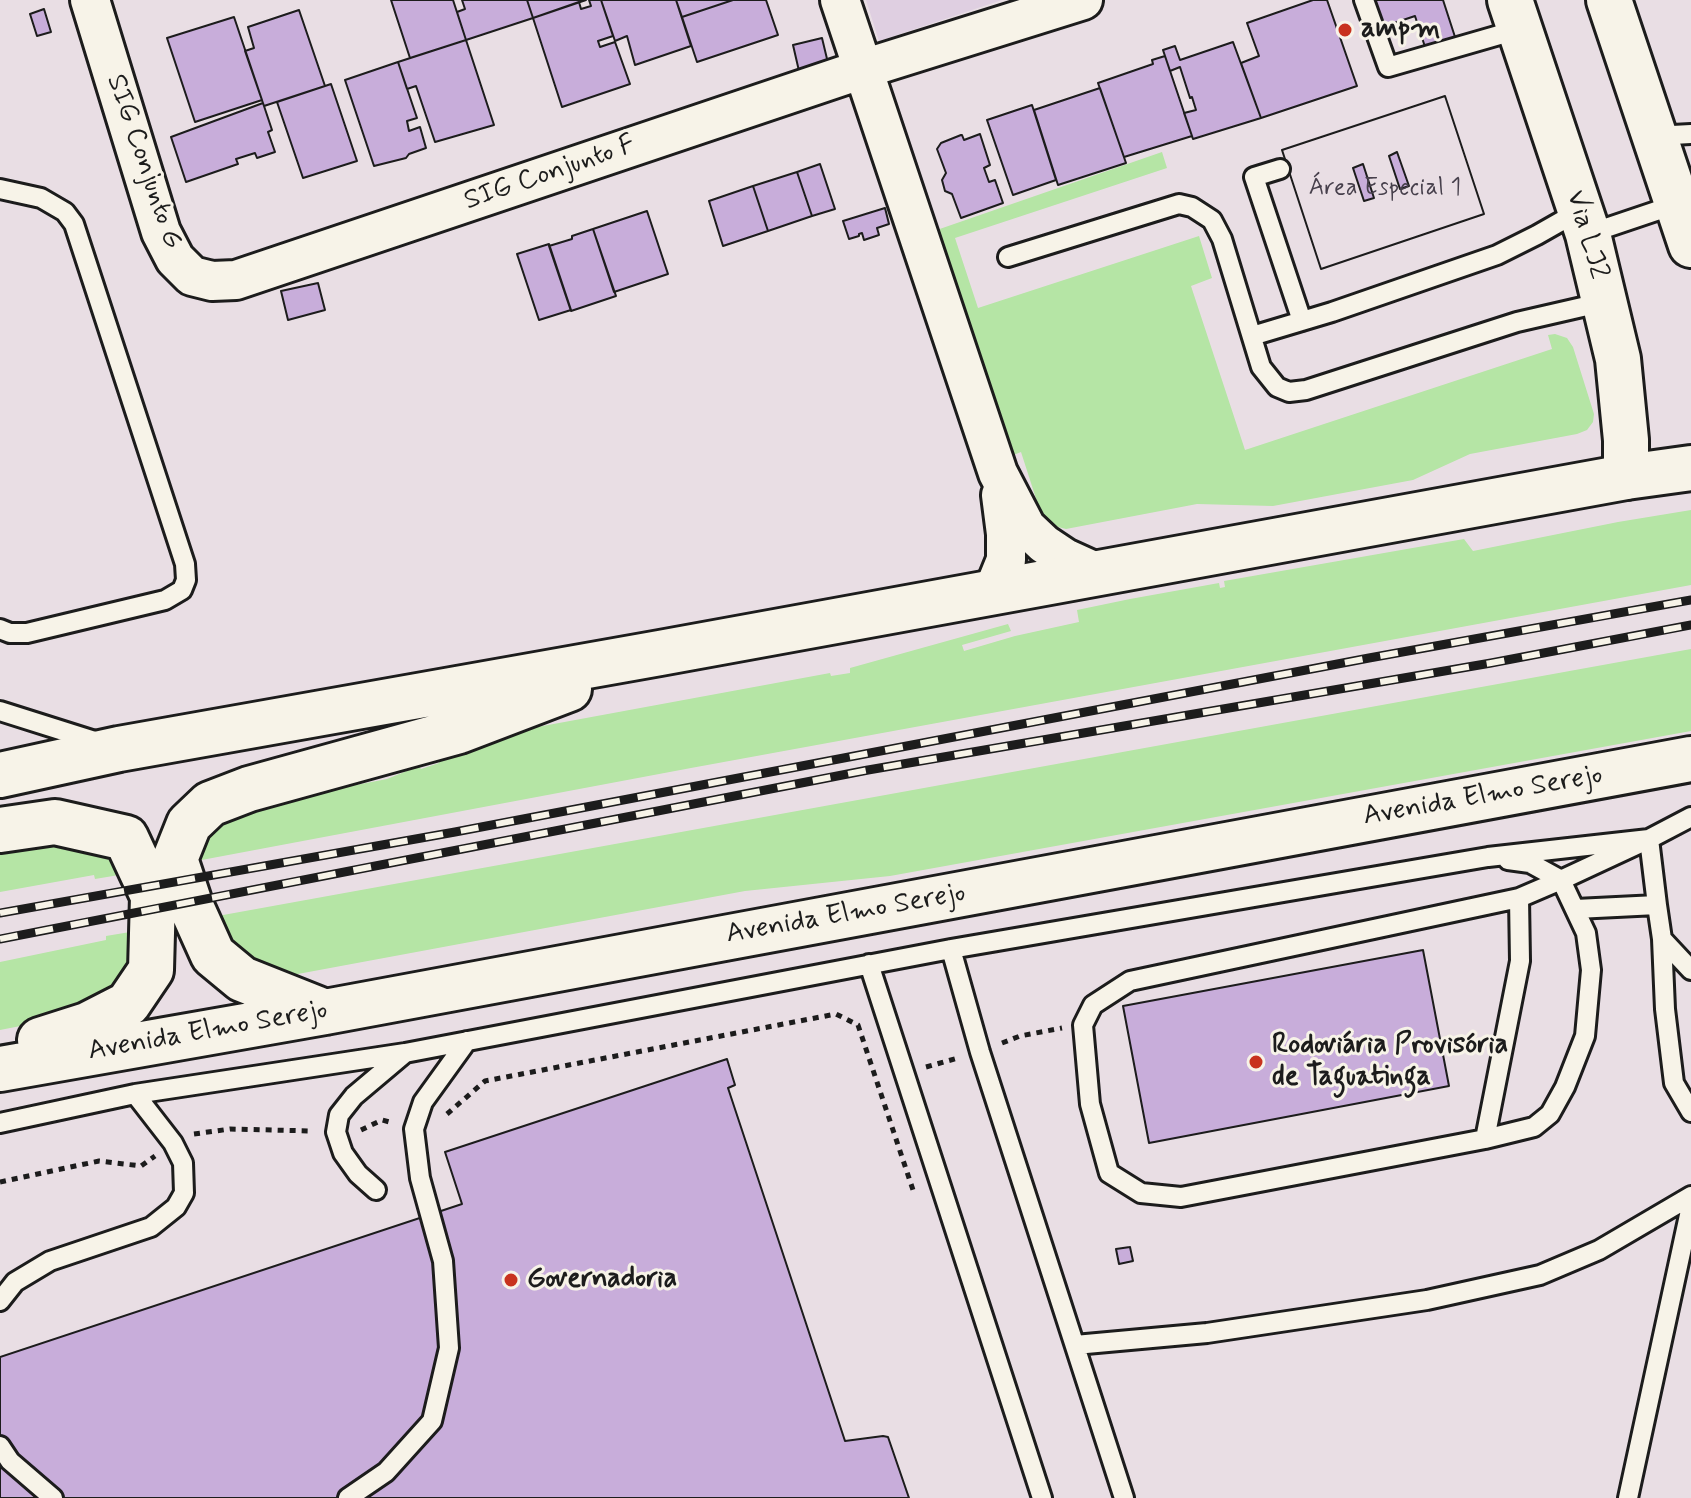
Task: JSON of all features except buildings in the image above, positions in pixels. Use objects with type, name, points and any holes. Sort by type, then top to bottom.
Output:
[{"type":"main road","points":[[1609,0],[1672,135],[1691,245]]},
{"type":"main road","name":"Via LJ2","points":[[1515,14],[1584,222],[1604,302],[1620,374],[1626,477]]},
{"type":"main road","points":[[0,775],[119,749],[1626,477],[1691,468]]},
{"type":"main road","points":[[325,1012],[242,979],[213,955],[190,904],[175,859],[189,824],[210,804],[249,789],[459,731],[660,653]]},
{"type":"main road","name":"Avenida Elmo Serejo","points":[[0,1069],[325,1012],[1691,759]]},
{"type":"main road","points":[[0,830],[55,822],[126,838],[153,896],[151,970],[128,1004],[87,1025],[0,1053]]},
{"type":"street","name":"SIG Conjunto G","points":[[90,0],[161,232],[175,259],[192,276],[212,281],[236,280]]},
{"type":"street","points":[[840,0],[998,473],[1026,527],[1065,558],[1098,573]]},
{"type":"street","name":"SIG Conjunto F","points":[[236,280],[863,69],[1083,0]]},
{"type":"street","points":[[993,592],[1006,560],[998,473]]},
{"type":"lane","points":[[1364,0],[1388,67],[1515,14]]},
{"type":"lane","points":[[1280,169],[1254,177],[1302,321]]},
{"type":"lane","points":[[0,189],[41,198],[65,212],[74,224],[185,564],[186,580],[182,590],[165,600],[27,633],[10,633],[0,629]]},
{"type":"lane","points":[[1252,336],[1497,255],[1537,235],[1684,202]]},
{"type":"lane","points":[[1008,257],[1179,204],[1192,207],[1212,220],[1222,239],[1261,367],[1277,387],[1289,392],[1306,390],[1517,322],[1604,302]]},
{"type":"lane","points":[[0,711],[119,749]]},
{"type":"lane","points":[[1488,857],[1530,863],[1561,880],[1586,933],[1591,970],[1585,1036],[1565,1087],[1550,1114],[1534,1127],[1485,1139],[1181,1197],[1141,1193],[1109,1173],[1090,1104],[1083,1025],[1093,1005],[1130,981],[1519,898],[1561,880],[1649,839],[1691,817]]},
{"type":"lane","points":[[0,1123],[135,1094],[405,1053],[951,949],[1488,857],[1649,839]]},
{"type":"lane","points":[[1649,839],[1662,939],[1665,1009],[1674,1083],[1691,1112]]},
{"type":"lane","points":[[1485,1139],[1520,961],[1519,898]]},
{"type":"lane","points":[[1576,909],[1657,905]]},
{"type":"lane","points":[[1662,939],[1691,970]]},
{"type":"lane","points":[[951,949],[980,1052],[1124,1498]]},
{"type":"lane","points":[[869,964],[1042,1498]]},
{"type":"lane","points":[[348,1498],[386,1472],[432,1421],[449,1348],[443,1261],[420,1178],[414,1129],[423,1102],[467,1041]]},
{"type":"lane","points":[[376,1190],[358,1174],[343,1153],[336,1132],[339,1115],[354,1096],[405,1053]]},
{"type":"lane","points":[[0,1301],[15,1282],[50,1261],[151,1227],[176,1207],[184,1193],[183,1163],[173,1143],[135,1094]]},
{"type":"lane","points":[[1075,1345],[1207,1333],[1427,1300],[1540,1275],[1599,1250],[1691,1196]]},
{"type":"lane","points":[[1628,1498],[1691,1206]]},
{"type":"lane","points":[[0,1446],[10,1461],[53,1498]]},
{"type":"path","points":[[0,1182],[99,1161],[141,1166],[187,1134],[230,1129],[350,1134],[382,1120],[426,1132],[485,1081],[836,1014],[858,1025],[917,1201]]},
{"type":"shaded area","points":[[866,0],[1002,0],[879,41]]},
{"type":"green space","points":[[1162,152],[1167,168],[955,238],[978,308],[1199,236],[1212,278],[1191,286],[1245,450],[1552,349],[1548,335],[1555,334],[1567,338],[1573,347],[1594,414],[1593,422],[1587,430],[1577,434],[1470,454],[1413,480],[1273,506],[1197,504],[1066,529],[1047,522],[1041,514],[1021,452],[1006,458],[931,232]]},
{"type":"green space","points":[[1691,510],[1691,585],[191,862],[195,832],[231,809],[387,779],[419,766],[421,769],[439,763],[438,758],[521,730],[830,673],[831,676],[850,673],[850,668],[1008,624],[1011,631],[962,645],[964,651],[1079,622],[1077,610],[1219,583],[1220,588],[1225,587],[1224,581],[1464,539],[1473,551]]},
{"type":"green space","points":[[1691,649],[1691,731],[890,876],[745,891],[287,976],[257,977],[201,919]]},
{"type":"green space","points":[[75,838],[101,839],[125,874],[95,879],[94,875],[0,892],[0,851]]},
{"type":"green space","points":[[136,931],[134,972],[92,1012],[0,1030],[0,962]]},
{"type":"railway","points":[[0,913],[455,832],[1691,600]]},
{"type":"railway","points":[[0,939],[868,770],[1491,663],[1691,625]]},
{"type":"place","name":"ampm","points":[[1345,30]]},
{"type":"place","name":"Rodoviária Provisória de Taguatinga","points":[[1256,1062]]},
{"type":"place","name":"Governadoria","points":[[511,1280]]}]
